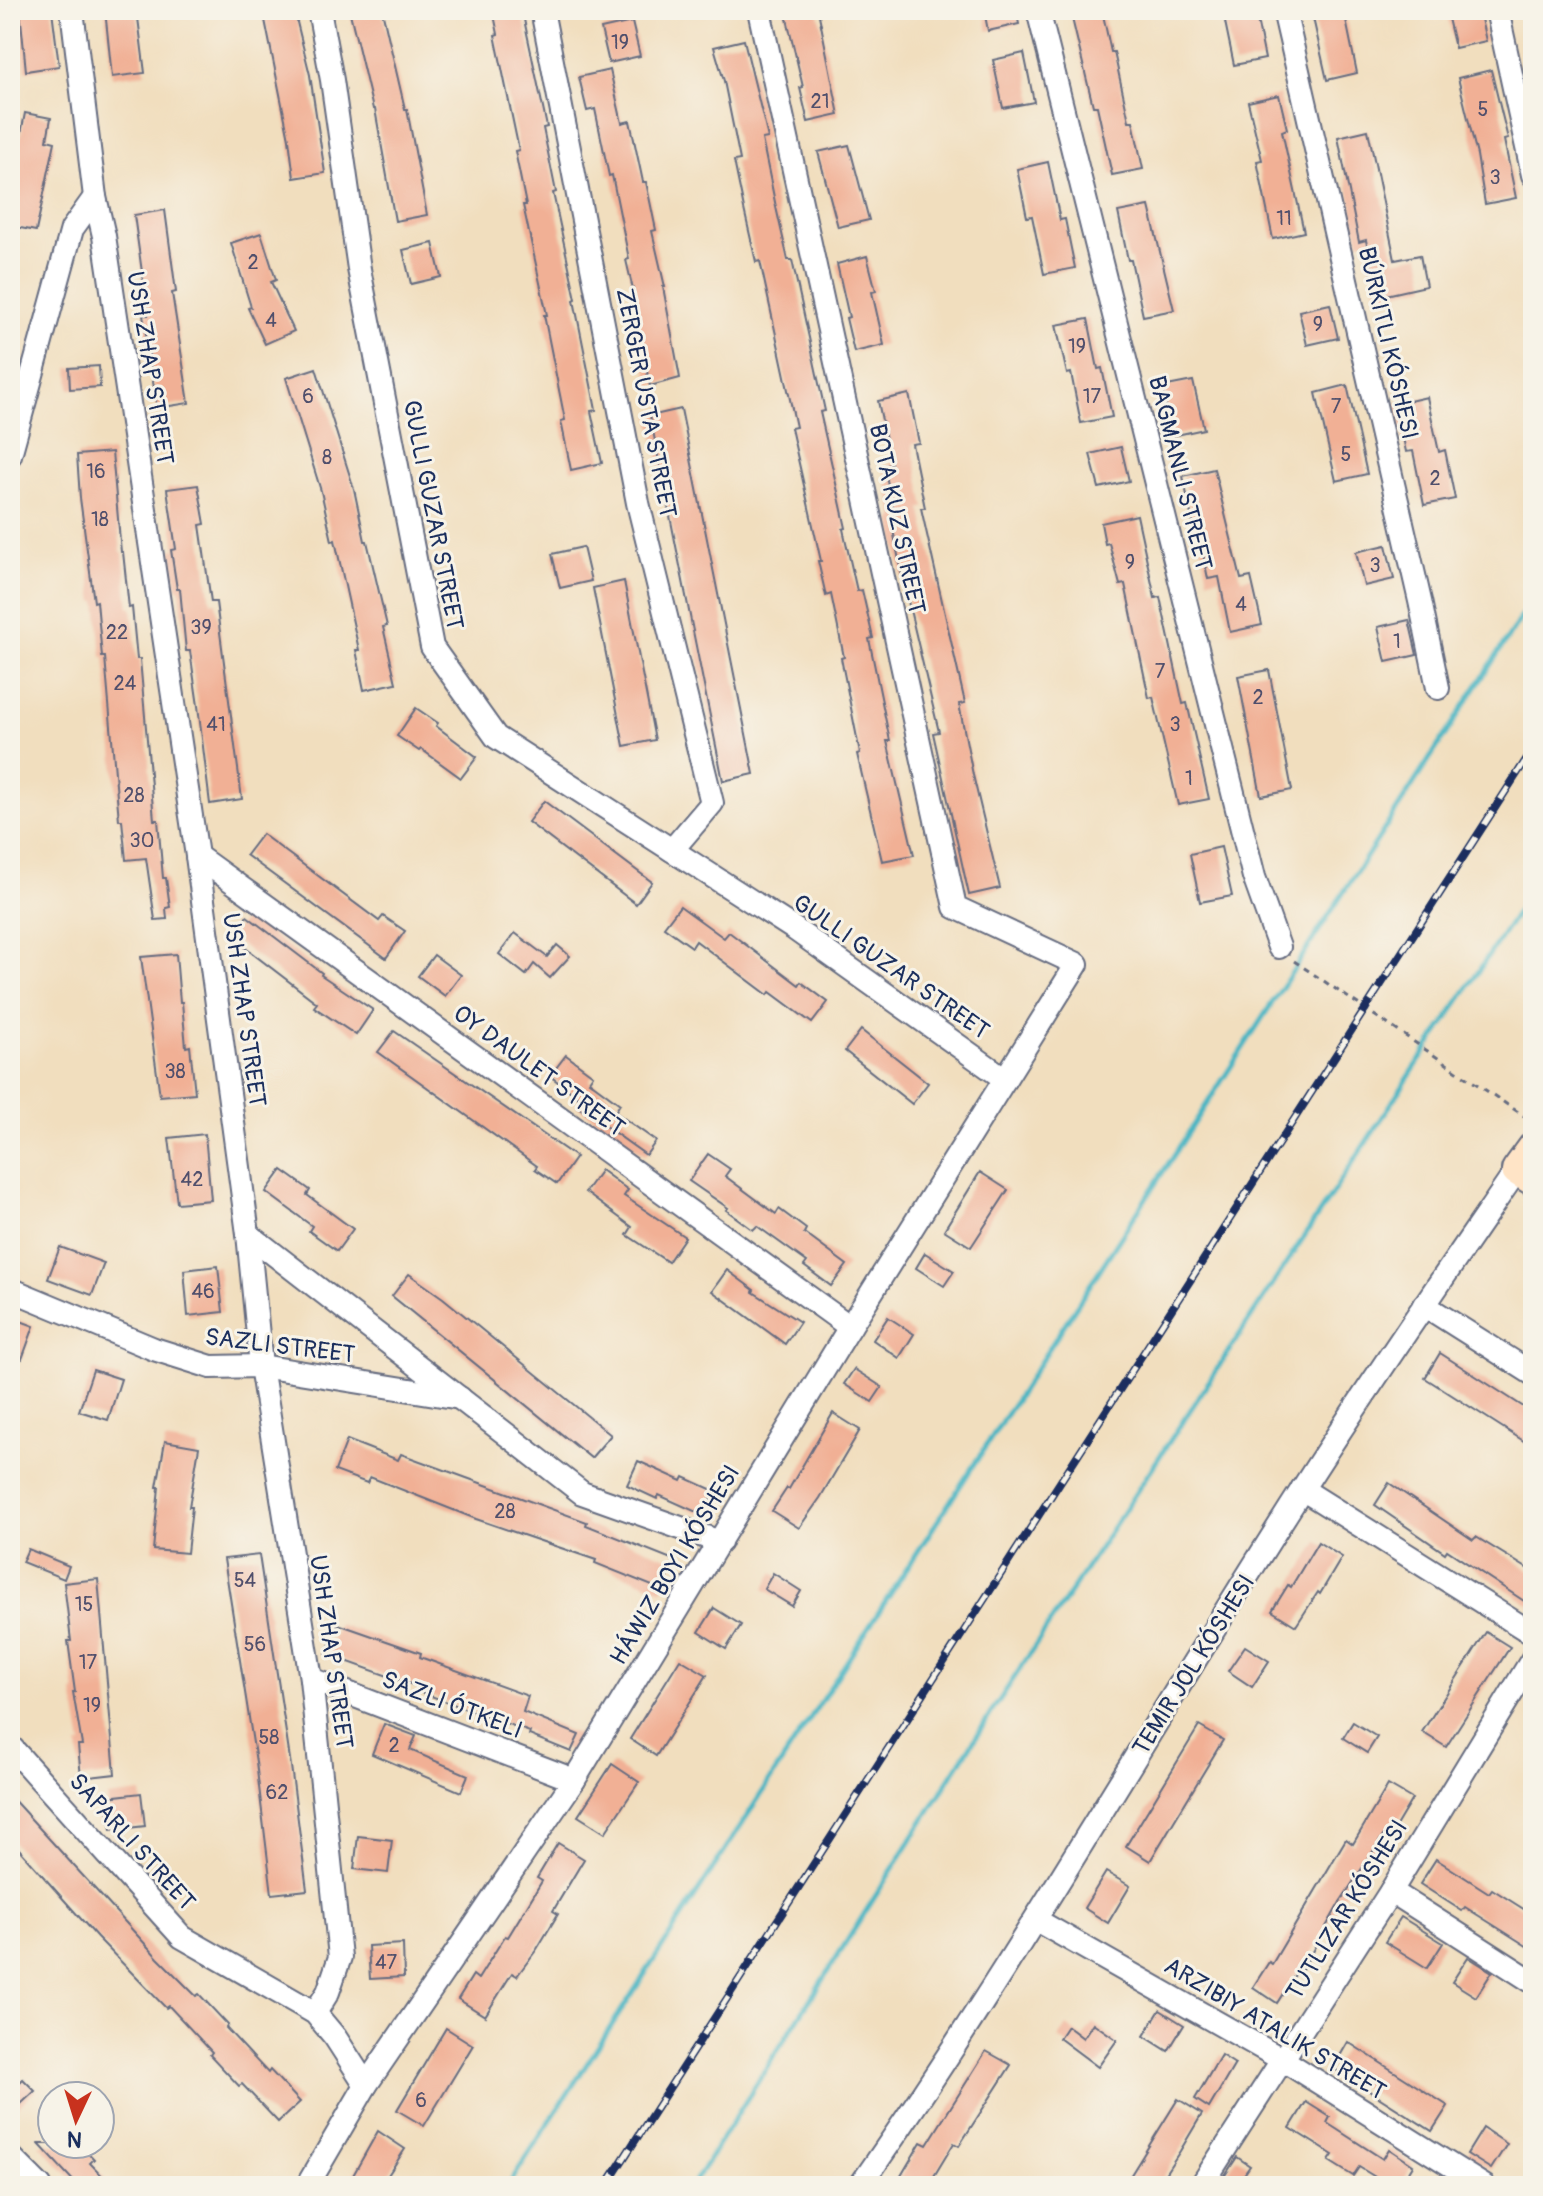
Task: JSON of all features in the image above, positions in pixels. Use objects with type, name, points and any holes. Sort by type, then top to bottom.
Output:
[{"type":"street","name":"USH ZHAP STREET","points":[[72,10],[95,197],[104,236],[197,856],[248,1234],[261,1366],[311,1679],[340,1957],[328,1992],[315,2013]]},
{"type":"street","name":"GULLI GUZAR STREET","points":[[319,10],[359,269],[432,647],[496,737],[793,928],[1005,1079]]},
{"type":"street","name":"ZERGER USTA STREET","points":[[542,10],[638,503],[712,803],[672,850]]},
{"type":"street","name":"BOTA KUZ STREET","points":[[759,10],[955,907],[1077,964],[1005,1079]]},
{"type":"street","name":"BAGMANLI STREET","points":[[1038,10],[1254,877],[1279,947]]},
{"type":"street","name":"BÚRKITLI KÓSHESI","points":[[1284,10],[1438,688]]},
{"type":"street","points":[[1497,10],[1533,175]]},
{"type":"street","points":[[10,455],[72,229],[95,197]]},
{"type":"street","name":"OY DAULET STREET","points":[[197,856],[850,1327]]},
{"type":"street","points":[[307,2186],[366,2085],[574,1780],[1005,1079]]},
{"type":"street","name":"TEMIR JOL KÓSHESI","points":[[860,2186],[1036,1920],[1302,1489],[1424,1305],[1528,1166]]},
{"type":"street","name":"SAZLI STREET","points":[[248,1234],[582,1493],[720,1542]]},
{"type":"street","name":"SAZLI STREET","points":[[10,1289],[154,1349],[211,1367],[261,1366],[461,1398]]},
{"type":"street","points":[[1424,1305],[1533,1374]]},
{"type":"street","points":[[1302,1489],[1533,1634]]},
{"type":"street","points":[[1201,2186],[1391,1891],[1533,1658]]},
{"type":"street","points":[[311,1679],[574,1780]]},
{"type":"street","name":"SAPARLI STREET","points":[[10,1746],[182,1937],[315,2013],[335,2037],[366,2085]]},
{"type":"street","points":[[1391,1891],[1533,1982]]},
{"type":"street","name":"ARZIBIY ATALIK STREET","points":[[1036,1920],[1283,2060],[1484,2186]]},
{"type":"street","points":[[10,2156],[40,2186]]},
{"type":"path","points":[[1279,947],[1285,955],[1533,1122]]},
{"type":"building","points":[[20,10],[52,10],[59,66],[26,71]]},
{"type":"building","points":[[105,10],[137,10],[145,73],[112,77]]},
{"type":"building","points":[[263,10],[294,10],[310,75],[325,173],[294,178]]},
{"type":"building","points":[[382,10],[407,109],[427,215],[395,221],[375,109],[350,13]]},
{"type":"building","points":[[493,10],[522,10],[547,127],[543,128],[556,192],[553,193],[596,410],[591,411],[602,463],[571,470],[561,421],[565,420],[544,315],[547,315],[523,205],[526,205],[515,151],[519,150],[495,35],[498,34]]},
{"type":"building","points":[[785,10],[818,10],[839,115],[808,122]]},
{"type":"building","points":[[984,10],[1016,10],[1019,24],[988,31]]},
{"type":"building","points":[[1070,10],[1102,10],[1143,169],[1112,175],[1097,106],[1093,106]]},
{"type":"building","points":[[1255,10],[1265,59],[1234,65],[1224,17]]},
{"type":"building","points":[[1344,10],[1357,73],[1327,80],[1313,18]]},
{"type":"building","points":[[1479,10],[1486,41],[1455,48],[1447,14]]},
{"type":"building","points":[[632,22],[640,56],[609,63],[601,29]]},
{"type":"building","points":[[744,40],[768,138],[762,139],[776,207],[788,260],[792,260],[825,411],[820,412],[846,528],[843,529],[857,591],[862,590],[873,638],[869,639],[890,741],[887,741],[914,855],[882,861],[857,754],[860,753],[841,658],[844,657],[831,594],[826,596],[818,561],[821,561],[791,428],[796,427],[760,261],[756,262],[744,209],[734,161],[740,160],[714,47]]},
{"type":"building","points":[[1024,53],[1034,102],[1003,108],[993,60]]},
{"type":"building","points":[[610,70],[622,123],[630,121],[643,182],[646,182],[656,230],[652,231],[680,378],[650,386],[612,175],[609,176],[595,109],[587,111],[579,77]]},
{"type":"building","points":[[1491,70],[1508,139],[1504,140],[1516,198],[1485,204],[1477,155],[1458,78]]},
{"type":"building","points":[[1279,95],[1287,129],[1282,131],[1304,232],[1273,239],[1257,161],[1262,160],[1248,102]]},
{"type":"building","points":[[25,113],[51,118],[47,140],[55,142],[36,231],[10,226],[10,191]]},
{"type":"building","points":[[1368,130],[1395,260],[1420,255],[1426,286],[1377,297],[1366,240],[1359,242],[1338,137]]},
{"type":"building","points":[[849,145],[869,220],[838,227],[818,152]]},
{"type":"building","points":[[1048,162],[1060,220],[1065,219],[1075,268],[1044,274],[1032,216],[1027,217],[1017,169]]},
{"type":"building","points":[[1149,206],[1174,310],[1143,316],[1118,212]]},
{"type":"building","points":[[165,210],[176,292],[172,293],[189,403],[157,408],[143,315],[148,315],[134,215]]},
{"type":"building","points":[[261,233],[276,280],[271,282],[294,331],[265,344],[248,308],[251,307],[231,243]]},
{"type":"building","points":[[433,243],[441,277],[411,284],[403,250]]},
{"type":"building","points":[[867,256],[884,345],[854,352],[837,264]]},
{"type":"building","points":[[1330,304],[1338,338],[1307,345],[1299,311]]},
{"type":"building","points":[[1088,319],[1112,417],[1081,423],[1071,373],[1067,374],[1056,325]]},
{"type":"building","points":[[99,366],[100,387],[70,389],[69,368]]},
{"type":"building","points":[[316,368],[354,489],[387,626],[383,627],[396,683],[364,690],[356,650],[359,650],[335,540],[332,541],[321,491],[286,378]]},
{"type":"building","points":[[1193,381],[1204,429],[1172,436],[1162,387]]},
{"type":"building","points":[[1347,385],[1367,474],[1336,481],[1316,393]]},
{"type":"building","points":[[909,394],[919,443],[912,444],[925,508],[921,508],[965,703],[959,704],[973,775],[1000,888],[969,895],[933,733],[939,732],[902,576],[891,519],[895,518],[884,466],[891,464],[878,401]]},
{"type":"building","points":[[1427,397],[1439,452],[1445,450],[1455,499],[1424,505],[1413,451],[1406,452],[1396,404]]},
{"type":"building","points":[[681,409],[754,774],[723,781],[650,416]]},
{"type":"building","points":[[1121,447],[1129,481],[1099,488],[1090,454]]},
{"type":"building","points":[[112,452],[121,552],[129,608],[132,607],[137,659],[140,659],[154,820],[158,820],[163,878],[166,878],[170,907],[166,908],[167,919],[155,920],[146,858],[126,860],[122,820],[119,820],[105,657],[102,657],[97,601],[94,602],[80,498],[77,455]]},
{"type":"building","points":[[1214,469],[1241,579],[1251,577],[1262,625],[1230,632],[1219,577],[1208,579],[1197,523],[1193,524],[1183,476]]},
{"type":"building","points":[[198,485],[205,524],[200,525],[211,602],[216,602],[242,799],[210,804],[190,651],[186,651],[180,589],[177,589],[171,550],[176,549],[167,489]]},
{"type":"building","points":[[1137,515],[1155,598],[1160,597],[1183,704],[1187,703],[1209,799],[1178,805],[1153,697],[1149,698],[1125,584],[1120,585],[1109,543],[1105,544],[1101,523]]},
{"type":"building","points":[[1386,545],[1394,579],[1364,586],[1356,552]]},
{"type":"building","points":[[583,547],[591,581],[560,588],[552,554]]},
{"type":"building","points":[[624,581],[655,740],[624,746],[593,588]]},
{"type":"building","points":[[1409,620],[1417,655],[1386,662],[1378,627]]},
{"type":"building","points":[[1269,670],[1292,790],[1261,796],[1238,676]]},
{"type":"building","points":[[416,708],[477,757],[461,778],[397,736]]},
{"type":"building","points":[[544,801],[652,882],[636,904],[528,822]]},
{"type":"building","points":[[262,834],[379,921],[383,916],[405,931],[386,958],[246,855]]},
{"type":"building","points":[[1221,847],[1232,896],[1200,902],[1190,854]]},
{"type":"building","points":[[680,906],[724,938],[729,932],[799,985],[801,982],[828,1002],[812,1023],[770,992],[768,995],[696,941],[692,947],[664,927]]},
{"type":"building","points":[[247,916],[321,975],[373,1010],[356,1035],[314,1007],[317,1003],[231,937]]},
{"type":"building","points":[[515,933],[547,957],[557,945],[570,956],[550,978],[534,964],[526,975],[499,954]]},
{"type":"building","points":[[176,954],[186,1047],[190,1046],[195,1093],[160,1096],[141,957]]},
{"type":"building","points":[[434,955],[461,975],[445,996],[418,976]]},
{"type":"building","points":[[861,1030],[928,1083],[912,1104],[845,1051]]},
{"type":"building","points":[[394,1031],[576,1157],[557,1184],[535,1169],[537,1166],[378,1052]]},
{"type":"building","points":[[566,1055],[593,1075],[589,1081],[620,1104],[615,1112],[656,1141],[646,1155],[577,1106],[582,1100],[550,1076]]},
{"type":"building","points":[[205,1134],[211,1200],[177,1203],[169,1138]]},
{"type":"building","points":[[708,1154],[730,1169],[725,1176],[776,1214],[779,1209],[806,1229],[804,1233],[847,1265],[831,1286],[804,1266],[807,1262],[757,1226],[753,1230],[689,1181]]},
{"type":"building","points":[[282,1170],[310,1190],[307,1195],[353,1229],[337,1251],[309,1231],[312,1226],[266,1192]]},
{"type":"building","points":[[601,1170],[628,1190],[624,1196],[685,1237],[668,1262],[627,1235],[632,1227],[585,1192]]},
{"type":"building","points":[[980,1172],[1008,1190],[971,1247],[944,1230]]},
{"type":"building","points":[[60,1247],[104,1263],[92,1295],[48,1279]]},
{"type":"building","points":[[925,1253],[954,1271],[944,1286],[916,1268]]},
{"type":"building","points":[[218,1266],[223,1312],[188,1316],[184,1270]]},
{"type":"building","points":[[727,1270],[753,1292],[800,1322],[785,1344],[712,1291]]},
{"type":"building","points":[[409,1274],[443,1298],[611,1435],[591,1458],[392,1296]]},
{"type":"building","points":[[10,1317],[34,1326],[22,1359],[10,1354]]},
{"type":"building","points":[[888,1317],[914,1334],[899,1358],[873,1340]]},
{"type":"building","points":[[1440,1353],[1533,1413],[1533,1447],[1425,1378]]},
{"type":"building","points":[[854,1369],[882,1387],[872,1402],[844,1384]]},
{"type":"building","points":[[93,1370],[121,1379],[108,1420],[79,1411]]},
{"type":"building","points":[[833,1413],[860,1430],[799,1528],[772,1511],[789,1489]]},
{"type":"building","points":[[347,1440],[398,1460],[401,1454],[587,1522],[586,1525],[674,1560],[662,1590],[595,1563],[596,1560],[476,1519],[370,1477],[367,1483],[335,1471]]},
{"type":"building","points":[[165,1441],[199,1447],[189,1507],[192,1507],[187,1553],[153,1550],[157,1487]]},
{"type":"building","points":[[638,1461],[682,1481],[684,1477],[715,1491],[703,1515],[659,1495],[657,1499],[627,1485]]},
{"type":"building","points":[[1389,1483],[1473,1540],[1476,1537],[1533,1572],[1533,1607],[1375,1505]]},
{"type":"building","points":[[1318,1542],[1342,1557],[1296,1626],[1272,1611],[1288,1585],[1291,1587]]},
{"type":"building","points":[[28,1549],[69,1566],[64,1579],[22,1562]]},
{"type":"building","points":[[259,1555],[307,1890],[272,1894],[256,1762],[224,1559]]},
{"type":"building","points":[[773,1573],[801,1591],[792,1606],[764,1589]]},
{"type":"building","points":[[98,1579],[115,1774],[81,1778],[78,1745],[82,1745],[73,1692],[64,1583]]},
{"type":"building","points":[[714,1608],[741,1625],[726,1649],[699,1632]]},
{"type":"building","points":[[338,1624],[528,1696],[523,1712],[579,1735],[571,1752],[529,1735],[530,1732],[417,1691],[419,1687],[326,1654]]},
{"type":"building","points":[[1486,1632],[1510,1647],[1446,1747],[1422,1732]]},
{"type":"building","points":[[1245,1646],[1269,1661],[1252,1687],[1228,1671]]},
{"type":"building","points":[[680,1659],[707,1675],[656,1756],[630,1739]]},
{"type":"building","points":[[1353,1722],[1377,1737],[1367,1753],[1343,1738]]},
{"type":"building","points":[[384,1724],[416,1736],[410,1750],[468,1775],[461,1792],[372,1754]]},
{"type":"building","points":[[1199,1726],[1223,1740],[1150,1861],[1126,1846]]},
{"type":"building","points":[[612,1764],[639,1782],[605,1833],[578,1816]]},
{"type":"building","points":[[1388,1785],[1412,1799],[1390,1836],[1385,1833],[1340,1902],[1299,1975],[1296,1973],[1277,2003],[1253,1987],[1269,1962],[1272,1964],[1346,1839],[1353,1844]]},
{"type":"building","points":[[141,1793],[145,1826],[111,1830],[107,1797]]},
{"type":"building","points":[[10,1796],[158,1958],[196,1996],[199,1994],[268,2073],[270,2070],[300,2102],[278,2122],[242,2084],[239,2086],[169,2006],[166,2008],[97,1937],[10,1839]]},
{"type":"building","points":[[358,1836],[392,1840],[388,1873],[354,1869]]},
{"type":"building","points":[[558,1843],[584,1859],[553,1911],[558,1914],[537,1949],[517,1976],[512,1973],[485,2016],[458,1999],[473,1975],[478,1979],[505,1936],[508,1937],[542,1881],[537,1878]]},
{"type":"building","points":[[1436,1859],[1489,1893],[1492,1889],[1533,1915],[1533,1950],[1465,1907],[1462,1911],[1420,1884]]},
{"type":"building","points":[[1106,1872],[1130,1886],[1108,1923],[1084,1908]]},
{"type":"building","points":[[1401,1917],[1443,1943],[1427,1968],[1385,1942]]},
{"type":"building","points":[[403,1944],[404,1977],[370,1979],[368,1946]]},
{"type":"building","points":[[1468,1957],[1492,1972],[1476,1997],[1452,1982]]},
{"type":"building","points":[[1160,2010],[1184,2025],[1168,2051],[1144,2036]]},
{"type":"building","points":[[1093,2023],[1117,2040],[1098,2067],[1059,2038],[1067,2026],[1083,2038]]},
{"type":"building","points":[[446,2028],[473,2045],[424,2126],[397,2110]]},
{"type":"building","points":[[1348,2042],[1448,2106],[1432,2131],[1333,2068]]},
{"type":"building","points":[[986,2051],[1011,2065],[959,2146],[954,2143],[928,2186],[895,2186],[921,2142],[927,2145]]},
{"type":"building","points":[[1221,2055],[1235,2064],[1209,2108],[1195,2099]]},
{"type":"building","points":[[23,2079],[35,2091],[10,2114],[10,2092]]},
{"type":"building","points":[[1178,2099],[1202,2114],[1180,2151],[1157,2186],[1124,2186]]},
{"type":"building","points":[[1306,2102],[1330,2117],[1327,2123],[1383,2159],[1389,2149],[1413,2165],[1400,2186],[1390,2186],[1359,2167],[1353,2176],[1329,2161],[1333,2155],[1290,2128]]},
{"type":"building","points":[[1483,2128],[1507,2144],[1491,2169],[1467,2154]]},
{"type":"building","points":[[378,2131],[405,2149],[381,2186],[347,2186]]},
{"type":"building","points":[[1237,2157],[1250,2166],[1236,2186],[1218,2186]]},
{"type":"building","points":[[54,2160],[93,2160],[90,2163],[112,2186],[78,2186]]},
{"type":"waterway","points":[[508,2186],[1533,599]]},
{"type":"waterway","points":[[692,2186],[995,1707],[1533,888]]},
{"type":"railway","points":[[606,2186],[1533,749]]}]
